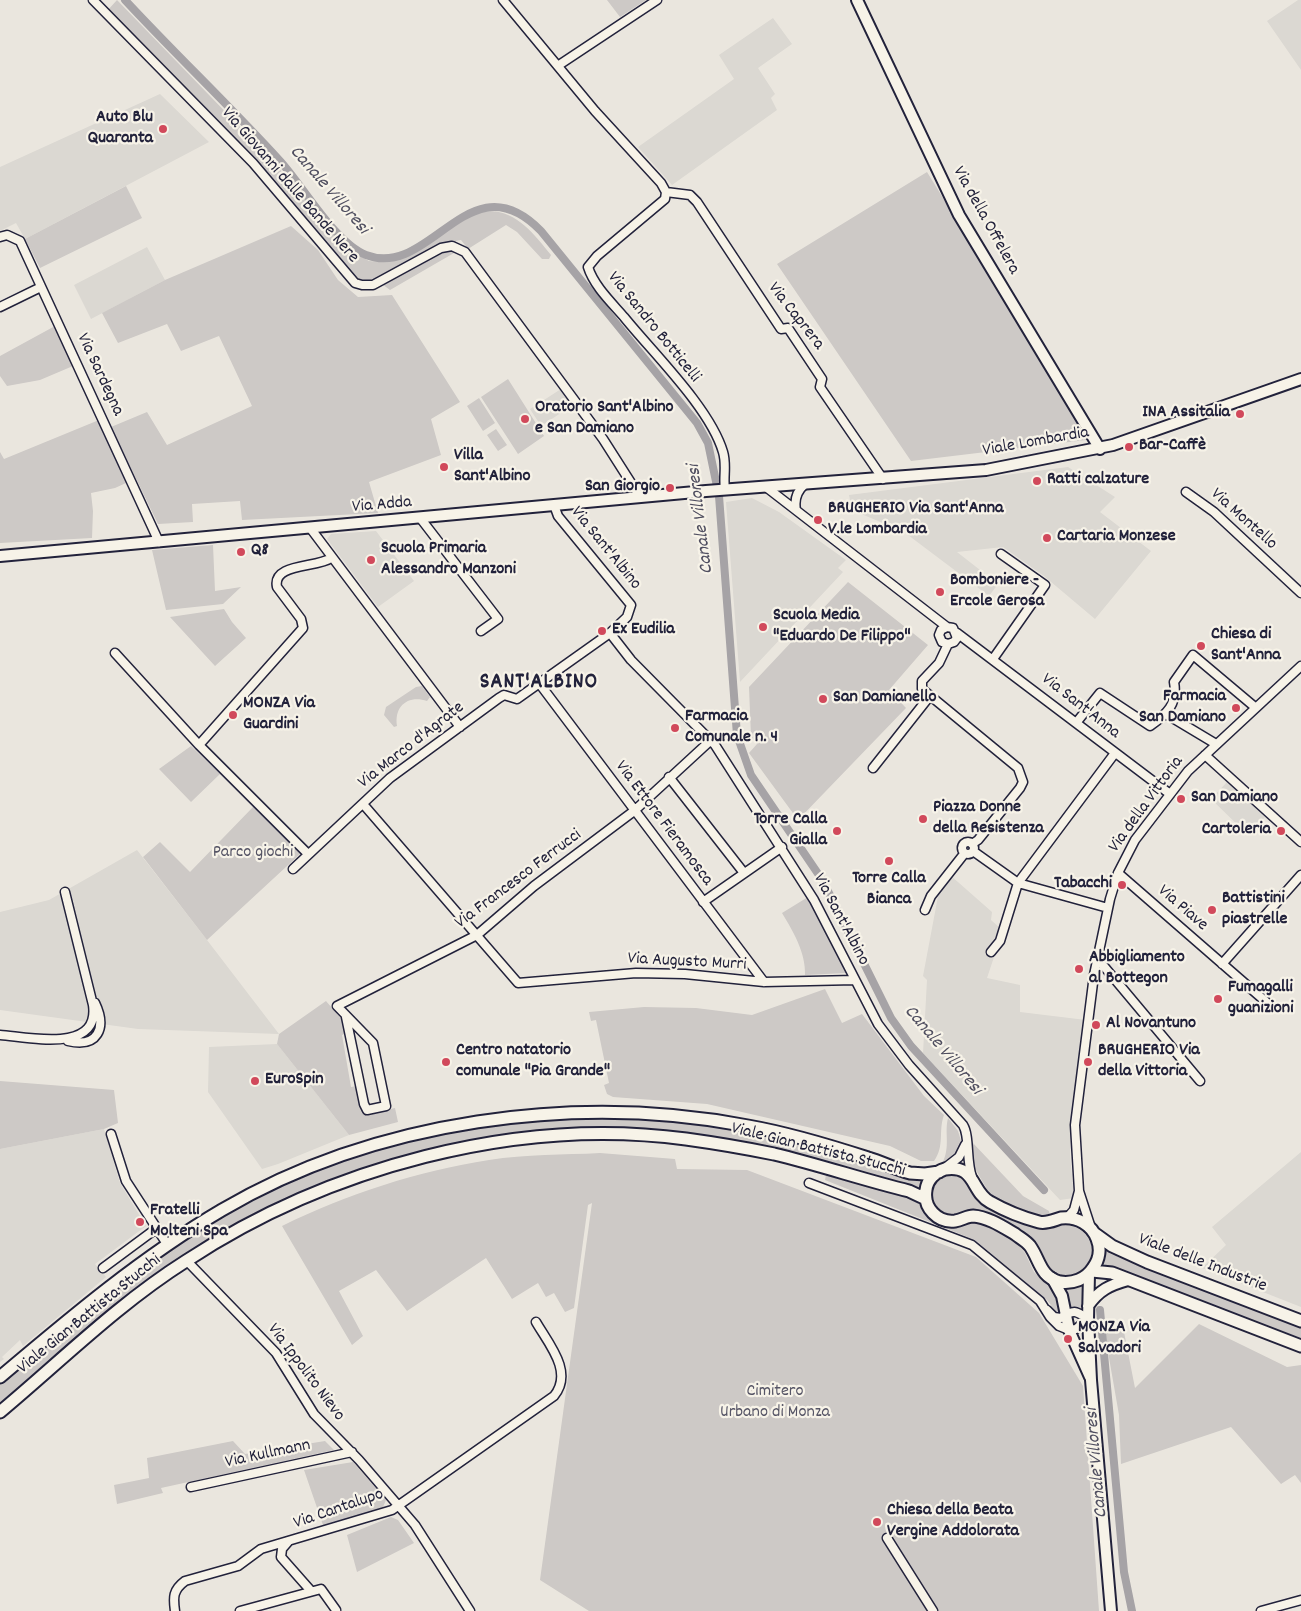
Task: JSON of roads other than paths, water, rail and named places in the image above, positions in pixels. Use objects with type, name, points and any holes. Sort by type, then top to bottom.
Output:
[{"type":"main road","name":"Via della Offelera","points":[[857,0],[959,215],[1100,449]]},
{"type":"main road","name":"Viale Lombardia","points":[[766,487],[986,470],[1100,449],[1301,379]]},
{"type":"main road","name":"Via Adda","points":[[0,556],[766,487]]},
{"type":"main road","name":"Viale Gian Battista Stucchi","points":[[0,1377],[122,1276],[167,1244],[224,1208],[280,1181],[346,1154],[395,1139],[431,1131],[555,1114],[613,1112],[702,1118],[793,1136],[871,1159],[908,1173],[922,1174],[958,1169],[967,1173],[981,1194],[989,1202],[1039,1222],[1067,1218]]},
{"type":"main road","name":"Viale Gian Battista Stucchi","points":[[0,1412],[134,1297],[186,1260],[242,1226],[279,1207],[345,1182],[450,1150],[556,1136],[655,1136],[750,1149],[908,1190],[926,1199]]},
{"type":"main road","name":"Viale Gian Battista Stucchi","points":[[940,1171],[928,1184],[926,1199],[929,1209],[939,1218],[952,1221],[976,1217],[998,1225],[1024,1240],[1032,1249],[1040,1267],[1052,1278]]},
{"type":"main road","points":[[1067,1218],[1082,1222],[1093,1231],[1099,1252],[1091,1272],[1088,1319],[1091,1380],[1110,1611]]},
{"type":"main road","name":"Viale delle Industrie","points":[[1093,1231],[1112,1246],[1147,1262],[1301,1321]]},
{"type":"main road","points":[[1052,1278],[1071,1282],[1091,1272],[1109,1272],[1301,1346]]},
{"type":"main road","points":[[1052,1278],[1062,1296],[1069,1330],[1091,1380]]},
{"type":"main road","points":[[1088,1307],[1100,1291],[1110,1285],[1128,1280]]},
{"type":"street","name":"Via Giovanni dalle Bande Nere","points":[[93,0],[253,162],[355,283],[362,286],[373,284],[441,248],[452,246],[465,252],[603,439],[640,497]]},
{"type":"street","points":[[503,0],[558,64],[595,111],[661,183],[666,192]]},
{"type":"street","points":[[558,64],[656,0]]},
{"type":"street","name":"Via Caprera","points":[[666,192],[690,194],[697,202],[781,328],[788,328],[822,379],[820,387],[883,479]]},
{"type":"street","name":"Via Sandro Botticelli","points":[[666,192],[665,199],[597,256],[588,267],[591,276],[709,422],[726,465],[722,490]]},
{"type":"street","name":"Via Sardegna","points":[[0,238],[6,235],[20,241],[159,542]]},
{"type":"street","points":[[0,307],[42,287]]},
{"type":"street","points":[[796,510],[795,505],[799,489],[805,484]]},
{"type":"street","name":"Via Sant'Anna","points":[[766,487],[947,627],[953,628],[957,633],[1170,794]]},
{"type":"street","name":"Via Montello","points":[[1186,492],[1214,512],[1301,593]]},
{"type":"street","name":"Via Sant'Albino","points":[[554,505],[558,516],[631,605],[627,617],[610,633],[631,660],[710,741],[782,847],[814,900],[878,1024],[892,1044],[964,1125],[967,1134],[968,1163],[974,1181]]},
{"type":"street","points":[[422,519],[498,619],[481,631]]},
{"type":"street","points":[[311,529],[460,727]]},
{"type":"street","points":[[993,659],[1045,585],[1001,554]]},
{"type":"street","points":[[199,745],[302,629],[301,619],[277,587],[279,576],[284,571],[322,563],[331,558]]},
{"type":"street","points":[[934,617],[940,632],[948,643]]},
{"type":"street","points":[[940,632],[947,627]]},
{"type":"street","name":"Via Marco d'Agrate","points":[[293,869],[390,778],[504,695],[516,699],[610,633]]},
{"type":"street","points":[[957,633],[948,643],[939,663],[922,683],[923,691],[1018,768],[1023,782],[978,840],[970,854],[964,854]]},
{"type":"street","points":[[948,643],[973,644]]},
{"type":"street","points":[[115,653],[199,745],[308,854]]},
{"type":"street","points":[[1076,723],[1100,693],[1150,726],[1166,714],[1176,694],[1174,682],[1193,655],[1256,708]]},
{"type":"street","name":"Via della Vittoria","points":[[1079,1191],[1074,1130],[1080,1081],[1097,958],[1118,873],[1127,853],[1170,794],[1216,744],[1256,708],[1273,697],[1301,666]]},
{"type":"street","name":"Via Ettore Fieramosca","points":[[539,683],[764,982]]},
{"type":"street","points":[[873,768],[929,697]]},
{"type":"street","points":[[1166,714],[1216,744]]},
{"type":"street","name":"Via Francesco Ferrucci","points":[[346,1017],[364,1104],[367,1110],[386,1106],[373,1043],[337,1006],[477,936],[534,886],[634,811],[710,741]]},
{"type":"street","points":[[990,952],[1000,941],[1018,883],[1115,753]]},
{"type":"street","points":[[1205,755],[1301,842]]},
{"type":"street","points":[[669,777],[744,873]]},
{"type":"street","points":[[363,804],[477,936]]},
{"type":"street","points":[[964,854],[962,850],[963,844],[968,842],[1018,883],[1108,908]]},
{"type":"street","points":[[703,902],[782,847]]},
{"type":"street","points":[[925,910],[931,896],[964,854]]},
{"type":"street","name":"Via Piave","points":[[1118,873],[1272,1007]]},
{"type":"street","points":[[1222,964],[1301,875]]},
{"type":"street","points":[[0,1035],[58,1039],[82,1043],[90,1040],[97,1034],[101,1018],[91,996],[65,892]]},
{"type":"street","name":"Via Augusto Murri","points":[[477,936],[518,983],[644,973],[764,982],[855,980]]},
{"type":"street","points":[[1097,958],[1200,1081]]},
{"type":"street","points":[[111,1134],[126,1181],[167,1244]]},
{"type":"street","points":[[940,1171],[959,1157],[966,1144]]},
{"type":"street","points":[[810,1183],[972,1245],[1040,1301],[1054,1317],[1061,1318],[1071,1311],[1077,1311],[1088,1319],[1078,1328],[1069,1330],[1054,1322],[1047,1310]]},
{"type":"street","points":[[1067,1218],[1074,1210],[1079,1191]]},
{"type":"street","points":[[1079,1191],[1093,1231]]},
{"type":"street","points":[[103,1268],[156,1228]]},
{"type":"street","name":"Via Ippolito Nievo","points":[[186,1260],[276,1353],[314,1414],[352,1452],[415,1525],[470,1611]]},
{"type":"street","points":[[398,1504],[558,1392],[562,1378],[561,1366],[536,1322]]},
{"type":"street","name":"Via Kullmann","points":[[191,1487],[352,1452]]},
{"type":"street","name":"Via Cantalupo","points":[[175,1611],[173,1596],[175,1590],[185,1581],[238,1566],[261,1549],[386,1513],[398,1504]]},
{"type":"street","points":[[887,1538],[933,1611]]},
{"type":"street","name":"Via Cantalupo","points":[[288,1542],[282,1549],[281,1556],[311,1591],[321,1589],[336,1610]]},
{"type":"street","points":[[240,1611],[311,1591]]},
{"type":"street","points":[[1261,1611],[1301,1600]]},
{"type":"waterway","name":"Canale Villoresi","points":[[125,0],[280,161],[331,227],[354,249],[366,255],[389,258],[411,251],[471,213],[492,207],[515,212],[541,231],[697,423],[708,443],[719,496],[737,735],[751,775],[823,881],[891,1018],[911,1046],[1044,1190]]},
{"type":"waterway","name":"Canale Villoresi","points":[[1100,1310],[1124,1572],[1132,1611]]},
{"type":"place","name":"Auto Blu Quaranta","points":[[163,129]]},
{"type":"place","name":"INA Assitalia","points":[[1240,414]]},
{"type":"place","name":"Oratorio Sant'Albino e San Damiano","points":[[525,419]]},
{"type":"place","name":"Bar-Caffè","points":[[1129,447]]},
{"type":"place","name":"Villa Sant'Albino","points":[[444,467]]},
{"type":"place","name":"Ratti calzature","points":[[1037,481]]},
{"type":"place","name":"San Giorgio","points":[[670,488]]},
{"type":"place","name":"BRUGHERIO Via Sant'Anna V.le Lombardia","points":[[818,520]]},
{"type":"place","name":"Cartaria Monzese","points":[[1047,538]]},
{"type":"place","name":"Q8","points":[[241,552]]},
{"type":"place","name":"Scuola Primaria Alessandro Manzoni","points":[[371,560]]},
{"type":"place","name":"Bomboniere - Ercole Gerosa","points":[[940,592]]},
{"type":"place","name":"Scuola Media \"Eduardo De Filippo\"","points":[[763,627]]},
{"type":"place","name":"Ex Eudilia","points":[[602,631]]},
{"type":"place","name":"Chiesa di Sant'Anna","points":[[1201,646]]},
{"type":"place","name":"San Damianello","points":[[823,699]]},
{"type":"place","name":"Farmacia San Damiano","points":[[1236,708]]},
{"type":"place","name":"MONZA Via Guardini","points":[[233,715]]},
{"type":"place","name":"Farmacia Comunale n. 4","points":[[675,728]]},
{"type":"place","name":"San Damiano","points":[[1181,799]]},
{"type":"place","name":"Piazza Donne della Resistenza","points":[[923,819]]},
{"type":"place","name":"Torre Calla Gialla","points":[[837,831]]},
{"type":"place","name":"Cartoleria","points":[[1281,831]]},
{"type":"place","name":"Torre Calla Bianca","points":[[889,861]]},
{"type":"place","name":"Tabacchi","points":[[1122,885]]},
{"type":"place","name":"Battistini piastrelle","points":[[1212,910]]},
{"type":"place","name":"Abbigliamento al Bottegon","points":[[1079,969]]},
{"type":"place","name":"Fumagalli guanizioni","points":[[1218,999]]},
{"type":"place","name":"Al Novantuno","points":[[1096,1025]]},
{"type":"place","name":"Centro natatorio comunale \"Pia Grande\"","points":[[446,1062]]},
{"type":"place","name":"BRUGHERIO Via della Vittoria","points":[[1088,1062]]},
{"type":"place","name":"EuroSpin","points":[[255,1081]]},
{"type":"place","name":"Fratelli Molteni Spa","points":[[140,1222]]},
{"type":"place","name":"MONZA Via Salvadori","points":[[1068,1339]]},
{"type":"place","name":"Chiesa della Beata Vergine Addolorata","points":[[877,1522]]},
{"type":"district","name":"SANT'ALBINO","points":[[539,684]]},
{"type":"park label","name":"Parco giochi","points":[[253,854]]},
{"type":"park label","name":"Cimitero Urbano di Monza","points":[[775,1404]]}]
